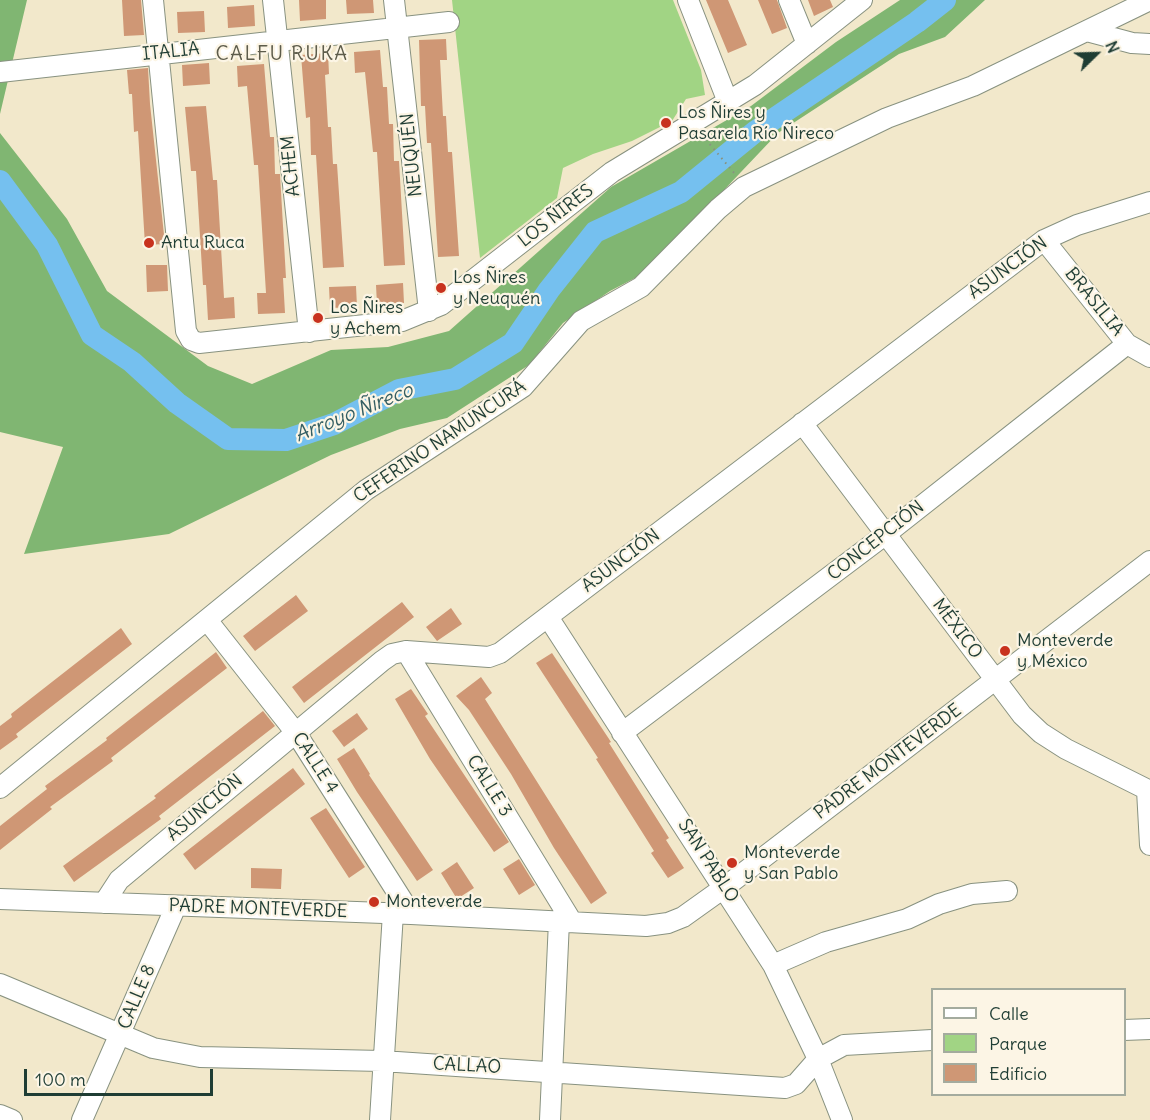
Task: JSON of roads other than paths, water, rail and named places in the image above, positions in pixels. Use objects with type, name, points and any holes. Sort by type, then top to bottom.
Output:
[{"type":"street","points":[[153,0],[159,53]]},
{"type":"street","name":"ACHEM","points":[[273,0],[309,332]]},
{"type":"street","name":"NEUQUÉN","points":[[394,0],[429,311]]},
{"type":"street","points":[[688,0],[728,102]]},
{"type":"street","points":[[789,0],[807,44]]},
{"type":"street","name":"LOS ÑIRES","points":[[159,53],[186,331],[191,340],[199,343],[402,321],[429,311],[467,286],[612,172],[755,85],[861,0]]},
{"type":"street","name":"CEFERINO NAMUNCURÁ","points":[[0,788],[366,490],[523,387],[581,321],[641,287],[718,209],[744,187],[886,118],[973,86],[1150,0]]},
{"type":"street","name":"ITALIA","points":[[0,72],[449,22]]},
{"type":"street","points":[[1087,31],[1132,43],[1150,44]]},
{"type":"street","name":"ASUNCIÓN","points":[[104,903],[119,880],[392,654],[406,651],[489,657],[500,653],[1044,240],[1077,225],[1150,202]]},
{"type":"street","name":"BRASILIA","points":[[1044,240],[1127,344],[1150,357]]},
{"type":"street","name":"CONCEPCIÓN","points":[[622,733],[886,534],[1127,344]]},
{"type":"street","name":"MÉXICO","points":[[802,423],[1022,715],[1041,733],[1066,749],[1148,790]]},
{"type":"street","name":"PADRE MONTEVERDE","points":[[0,899],[402,914],[646,926],[668,923],[683,917],[725,887],[995,680],[1145,571]]},
{"type":"street","name":"SAN PABLO","points":[[548,617],[725,887],[773,965],[818,1059],[842,1120]]},
{"type":"street","name":"CALLE 4","points":[[207,620],[296,733],[402,914]]},
{"type":"street","name":"CALLE 3","points":[[406,651],[566,921]]},
{"type":"street","points":[[1148,790],[1150,845]]},
{"type":"street","points":[[773,965],[826,942],[907,919],[939,904],[972,894],[1007,891]]},
{"type":"street","name":"CALLE 8","points":[[82,1120],[176,906]]},
{"type":"street","points":[[380,1120],[382,1061],[402,914]]},
{"type":"street","points":[[550,1120],[551,1071],[566,921]]},
{"type":"street","name":"CALLAO","points":[[0,984],[120,1036],[173,1054],[200,1057],[382,1061],[785,1088],[796,1084],[818,1059],[844,1045],[931,1040]]},
{"type":"street","points":[[1126,1030],[1150,1029]]},
{"type":"street","points":[[0,1115],[12,1120]]},
{"type":"waterway","name":"Arroyo Ñireco","points":[[0,181],[47,245],[92,335],[132,362],[177,403],[228,439],[286,440],[334,424],[399,390],[455,379],[513,343],[549,290],[595,232],[681,192],[756,131],[917,22],[945,0]]},
{"type":"place","name":"Los Ñires y Pasarela Río Ñireco","points":[[666,123]]},
{"type":"place","name":"Antu Ruca","points":[[149,243]]},
{"type":"place","name":"Los Ñires y Neuquén","points":[[441,288]]},
{"type":"place","name":"Los Ñires y Achem","points":[[318,318]]},
{"type":"place","name":"Monteverde y México","points":[[1005,651]]},
{"type":"place","name":"Monteverde y San Pablo","points":[[732,863]]},
{"type":"place","name":"Monteverde","points":[[374,902]]},
{"type":"district","name":"CALFU RUKA","points":[[282,54]]}]
